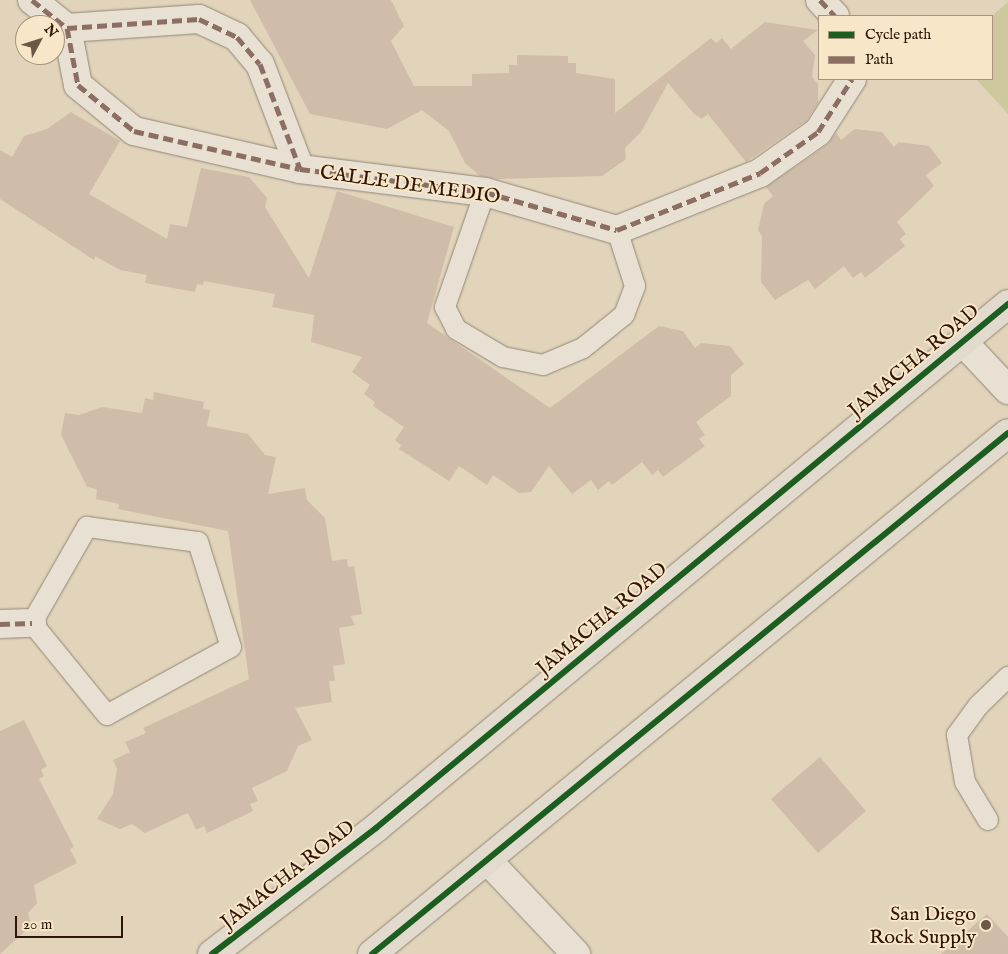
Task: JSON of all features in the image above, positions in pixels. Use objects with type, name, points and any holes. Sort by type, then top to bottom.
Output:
[{"type":"main road","name":"JAMACHA ROAD","points":[[212,954],[376,828],[1008,304]]},
{"type":"main road","points":[[372,954],[489,862],[1008,433]]},
{"type":"street","points":[[32,0],[67,28]]},
{"type":"street","points":[[820,0],[834,15]]},
{"type":"street","name":"CALLE DE MEDIO","points":[[300,169],[260,64],[237,37],[199,19],[67,28],[78,86],[134,131],[300,169],[485,192],[617,230]]},
{"type":"street","points":[[617,230],[760,173],[818,132],[851,80]]},
{"type":"street","points":[[962,342],[1008,390]]},
{"type":"street","points":[[0,624],[32,623]]},
{"type":"street","points":[[489,862],[576,954]]},
{"type":"lane","points":[[485,192],[445,307],[456,329],[502,357],[542,365],[583,348],[624,315],[634,286],[617,230]]},
{"type":"lane","points":[[87,527],[198,542],[231,647],[107,715],[32,623],[87,527]]},
{"type":"lane","points":[[988,820],[965,782],[957,735],[978,706],[1008,677]]},
{"type":"shaded area","points":[[1008,2],[1008,114],[977,80],[993,80],[993,15]]},
{"type":"building","points":[[250,0],[391,0],[404,26],[391,41],[414,86],[472,86],[472,74],[509,73],[509,65],[517,65],[517,55],[568,56],[568,63],[576,63],[576,73],[615,79],[615,113],[711,38],[716,43],[722,38],[731,49],[765,22],[818,30],[803,41],[815,55],[812,77],[818,84],[818,103],[806,121],[746,162],[708,114],[702,119],[694,114],[668,83],[641,132],[625,148],[626,159],[602,176],[497,179],[480,176],[465,163],[449,131],[422,110],[387,129],[310,114]]},
{"type":"building","points":[[71,112],[120,141],[89,194],[167,239],[170,224],[187,227],[201,168],[249,177],[267,198],[265,207],[309,278],[337,191],[454,227],[427,323],[550,408],[659,326],[683,331],[695,348],[701,343],[730,346],[744,364],[731,375],[731,396],[696,422],[705,435],[699,439],[705,446],[663,477],[658,470],[652,475],[642,462],[612,485],[609,481],[598,490],[591,480],[572,494],[549,466],[531,492],[519,493],[493,475],[487,485],[459,466],[449,481],[399,449],[401,445],[395,440],[404,427],[373,406],[375,402],[364,394],[370,385],[352,372],[362,357],[311,342],[314,315],[272,307],[275,294],[204,281],[203,285],[197,284],[195,292],[145,283],[147,275],[120,270],[95,256],[94,260],[0,199],[0,150],[12,157],[24,136],[47,129]]},
{"type":"building","points":[[855,129],[882,132],[894,147],[899,142],[929,146],[942,163],[926,175],[934,186],[897,222],[906,234],[900,239],[905,246],[865,278],[861,272],[853,278],[844,266],[815,289],[808,280],[775,300],[761,282],[762,236],[758,230],[764,204],[773,196],[766,187],[827,145],[836,133],[841,140]]},
{"type":"building","points":[[154,392],[204,402],[203,409],[210,410],[207,426],[248,434],[265,455],[276,457],[268,494],[305,488],[307,500],[325,518],[332,561],[347,559],[348,567],[354,566],[362,614],[351,616],[355,625],[339,628],[345,664],[333,666],[335,681],[329,681],[332,702],[295,708],[312,740],[298,746],[287,771],[252,788],[258,801],[250,804],[253,811],[207,833],[204,826],[196,830],[188,813],[145,833],[132,824],[120,829],[97,819],[113,794],[117,769],[113,760],[130,752],[125,742],[146,733],[143,728],[249,679],[228,531],[118,509],[119,504],[96,499],[97,489],[87,487],[61,435],[65,413],[79,415],[102,407],[142,413],[145,398],[153,400]]},
{"type":"building","points":[[24,720],[47,766],[41,770],[44,776],[39,779],[74,847],[70,849],[77,863],[34,885],[37,903],[28,913],[31,926],[0,954],[0,731]]},
{"type":"building","points":[[820,757],[866,811],[818,853],[771,799]]},
{"type":"building","name":"San Diego Rock Supply","points":[[987,914],[1008,937],[1008,954],[941,954]]},
{"type":"marked path","points":[[32,0],[67,28],[78,85],[134,131],[300,169],[485,192],[617,230],[760,173],[818,132],[851,80]]},
{"type":"marked path","points":[[820,0],[834,15]]},
{"type":"marked path","points":[[67,28],[199,19],[237,37],[260,64],[300,169]]},
{"type":"marked path","points":[[0,624],[32,623]]},
{"type":"cycle path","points":[[212,954],[376,828],[1008,304]]},
{"type":"cycle path","points":[[372,954],[1008,433]]},
{"type":"place","name":"San Diego Rock Supply","points":[[986,925]]}]
